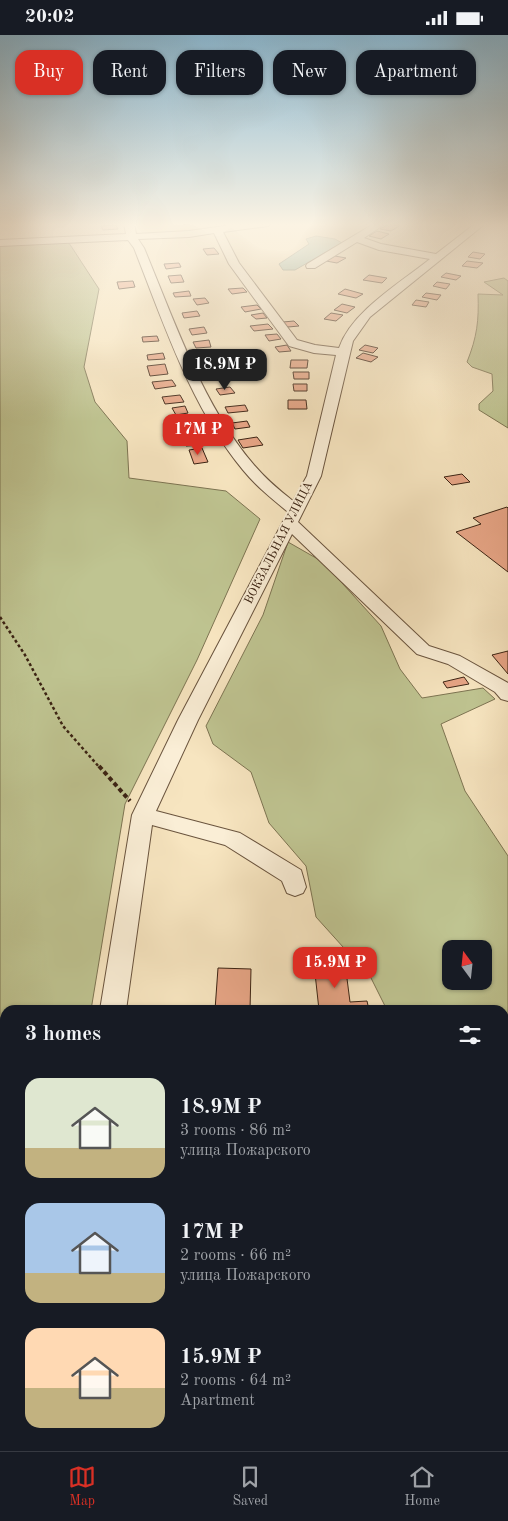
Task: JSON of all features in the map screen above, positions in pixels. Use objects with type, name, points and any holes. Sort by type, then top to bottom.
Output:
[{"type":"street","points":[[157,289],[209,410],[244,462],[293,517],[423,651],[454,660],[502,688],[508,695]]},
{"type":"street","points":[[253,289],[294,343],[314,349],[343,352]]},
{"type":"street","name":"ВОКЗАЛЬНАЯ УЛИЦА","points":[[114,1005],[143,815],[188,720],[314,476],[347,341],[366,315],[399,289]]},
{"type":"street","points":[[143,815],[232,839],[293,876],[295,887]]},
{"type":"path","points":[[0,617],[25,655],[64,726],[143,815]]},
{"type":"green space","points":[[0,289],[99,289],[84,367],[95,402],[127,441],[129,478],[226,491],[260,519],[197,660],[125,804],[92,1005],[0,1005]]},
{"type":"green space","points":[[494,289],[508,289],[508,428],[479,410],[479,404],[493,391],[492,374],[472,367],[467,362],[477,329],[478,294],[503,295]]},
{"type":"green space","points":[[288,542],[323,562],[381,626],[400,669],[422,698],[483,688],[495,699],[441,724],[465,791],[508,856],[508,1005],[384,1005],[371,978],[316,917],[306,866],[269,823],[251,772],[213,744],[206,726],[263,615]]},
{"type":"building","points":[[228,289],[244,289],[247,292],[232,294]]},
{"type":"building","points":[[345,289],[363,294],[356,298],[338,294]]},
{"type":"building","points":[[189,291],[191,296],[175,297],[173,293]]},
{"type":"building","points":[[426,293],[441,295],[437,300],[422,297]]},
{"type":"building","points":[[205,298],[209,303],[197,305],[193,299]]},
{"type":"building","points":[[416,300],[429,302],[426,307],[412,305]]},
{"type":"building","points":[[342,304],[355,307],[347,313],[334,310]]},
{"type":"building","points":[[257,305],[261,309],[245,312],[241,307]]},
{"type":"building","points":[[197,311],[200,316],[184,318],[182,313]]},
{"type":"building","points":[[263,313],[267,318],[256,319],[251,315]]},
{"type":"building","points":[[331,313],[343,315],[336,321],[324,319]]},
{"type":"building","points":[[294,321],[299,326],[288,327],[283,322]]},
{"type":"building","points":[[268,324],[273,329],[254,331],[250,326]]},
{"type":"building","points":[[204,327],[207,333],[192,335],[189,329]]},
{"type":"building","points":[[277,334],[281,339],[269,341],[265,335]]},
{"type":"building","points":[[157,336],[159,341],[143,342],[142,337]]},
{"type":"building","points":[[209,340],[211,347],[196,348],[193,342]]},
{"type":"building","points":[[287,345],[291,351],[279,352],[275,347]]},
{"type":"building","points":[[365,345],[378,348],[373,353],[359,350]]},
{"type":"building","points":[[163,353],[165,359],[148,360],[147,355]]},
{"type":"building","points":[[363,353],[378,357],[371,362],[356,358]]},
{"type":"building","points":[[291,360],[308,360],[307,368],[290,368]]},
{"type":"building","points":[[165,364],[168,374],[150,376],[147,366]]},
{"type":"building","points":[[221,371],[225,377],[211,379],[207,373]]},
{"type":"building","points":[[293,372],[309,372],[309,379],[294,379]]},
{"type":"building","points":[[172,380],[176,386],[155,389],[152,382]]},
{"type":"building","points":[[293,384],[307,384],[307,391],[294,391]]},
{"type":"building","points":[[230,387],[235,393],[220,395],[216,389]]},
{"type":"building","points":[[180,395],[184,402],[165,404],[162,397]]},
{"type":"building","points":[[288,400],[306,400],[307,409],[288,409]]},
{"type":"building","points":[[245,405],[248,411],[228,413],[225,407]]},
{"type":"building","points":[[185,406],[188,413],[176,415],[172,408]]},
{"type":"building","points":[[191,420],[196,429],[181,431],[176,423]]},
{"type":"building","points":[[247,421],[250,427],[235,429],[232,423]]},
{"type":"building","points":[[198,433],[202,445],[186,446],[182,435]]},
{"type":"building","points":[[257,437],[263,445],[243,448],[238,440]]},
{"type":"building","points":[[202,448],[208,462],[194,464],[189,450]]},
{"type":"building","points":[[462,474],[470,482],[452,485],[444,477]]},
{"type":"building","points":[[507,507],[508,572],[456,532],[481,524],[473,518]]},
{"type":"building","points":[[508,651],[508,674],[492,655]]},
{"type":"building","points":[[464,677],[469,684],[447,688],[443,682]]},
{"type":"building","points":[[345,963],[350,1002],[367,1001],[368,1005],[318,1005],[314,964]]},
{"type":"building","points":[[218,968],[251,969],[250,1005],[215,1005]]}]
